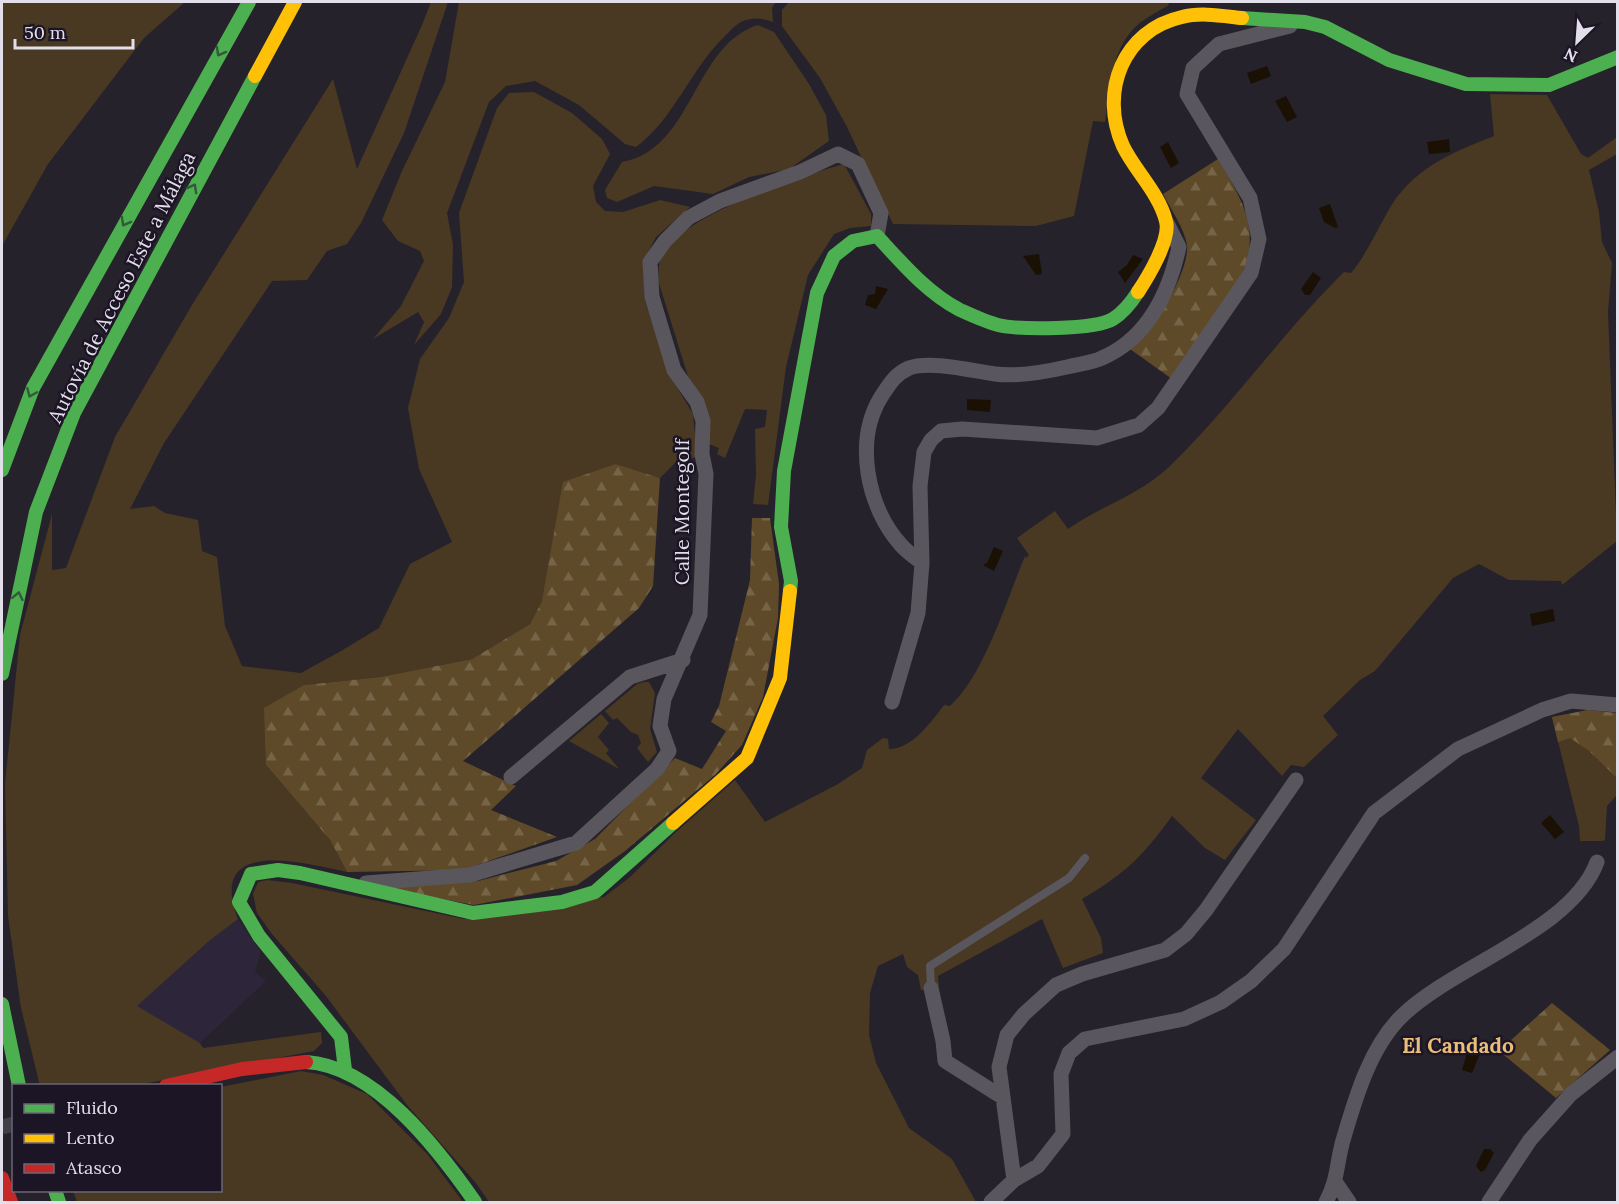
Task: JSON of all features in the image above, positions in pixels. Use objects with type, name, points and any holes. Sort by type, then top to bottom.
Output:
[{"type":"main road","points":[[237,20],[242,2]]},
{"type":"main road","name":"Autovía de Acceso Este a Málaga","points":[[2,470],[33,388],[249,2]]},
{"type":"main road","name":"Autovía de Acceso Este a Málaga","points":[[2,674],[36,512],[74,413],[122,319],[295,2]]},
{"type":"main road","points":[[345,1070],[342,1037],[259,936],[239,902],[251,874],[278,870],[473,913],[562,902],[595,892],[747,758],[780,678],[791,581],[781,526],[784,471],[818,293],[834,256],[853,241],[877,236],[915,277],[958,309],[998,325],[1052,328],[1111,320],[1129,306],[1145,282],[1159,255],[1167,223],[1155,196],[1124,147],[1116,126],[1114,92],[1125,55],[1155,26],[1184,16],[1305,22],[1325,27],[1389,60],[1466,84],[1549,85],[1617,57]]},
{"type":"main road","points":[[2,1004],[20,1084]]},
{"type":"main road","points":[[176,1084],[277,1064],[319,1063],[345,1070],[369,1086],[418,1133],[475,1203]]},
{"type":"main road","points":[[2,1178],[11,1203]]},
{"type":"street","points":[[892,702],[918,613],[922,563],[920,486],[924,452],[931,440],[941,431],[962,429],[1097,438],[1138,425],[1158,408],[1231,306],[1251,273],[1259,238],[1250,198],[1187,94],[1193,68],[1219,44],[1305,22]]},
{"type":"street","name":"Calle Montegolf","points":[[345,885],[470,875],[576,843],[657,769],[669,751],[660,726],[664,699],[683,660],[700,615],[706,474],[702,454],[703,421],[697,402],[674,370],[652,297],[650,262],[665,241],[688,218],[720,201],[800,172],[838,154],[858,164],[881,213],[877,236]]},
{"type":"street","points":[[922,563],[901,545],[878,509],[865,462],[872,412],[892,379],[910,368],[933,366],[999,374],[1047,371],[1101,358],[1132,340],[1155,313],[1173,274],[1179,247],[1167,223]]},
{"type":"street","points":[[511,777],[630,677],[683,660]]},
{"type":"street","points":[[991,1203],[1014,1180],[1038,1166],[1063,1134],[1061,1074],[1069,1053],[1085,1039],[1184,1019],[1221,1002],[1251,981],[1284,949],[1374,813],[1458,749],[1542,710],[1571,702],[1617,705]]},
{"type":"street","points":[[1014,1180],[999,1067],[1007,1035],[1024,1014],[1056,985],[1082,974],[1165,950],[1186,934],[1206,910],[1296,780]]},
{"type":"street","points":[[1326,1203],[1336,1183],[1343,1138],[1375,1052],[1402,1016],[1448,981],[1536,927],[1570,902],[1590,879],[1597,862]]},
{"type":"street","points":[[931,988],[943,1041],[945,1061],[1002,1097]]},
{"type":"street","points":[[1489,1203],[1530,1140],[1571,1094],[1617,1057]]},
{"type":"street","points":[[1336,1183],[1349,1203]]},
{"type":"lane","points":[[931,988],[930,966],[1069,878],[1085,858]]},
{"type":"shaded area","points":[[2,2],[185,2],[144,38],[48,164],[2,246]]},
{"type":"shaded area","points":[[431,2],[448,2],[404,133],[361,223],[347,244],[327,251],[307,280],[272,281],[164,443],[130,509],[154,506],[165,513],[198,520],[202,551],[217,557],[225,626],[242,666],[301,673],[379,628],[410,564],[452,542],[419,469],[408,408],[420,359],[449,318],[464,282],[459,213],[497,108],[509,93],[534,92],[572,113],[602,139],[610,154],[593,186],[596,202],[605,211],[623,212],[660,200],[690,207],[656,237],[643,262],[645,301],[669,374],[693,414],[697,457],[677,461],[660,478],[616,464],[554,545],[542,601],[530,624],[472,659],[380,677],[304,685],[266,765],[330,840],[347,872],[285,861],[264,861],[247,865],[235,875],[232,893],[238,919],[209,941],[137,1006],[200,1043],[203,1048],[321,1032],[322,1043],[314,1051],[142,1084],[40,1084],[21,1008],[8,916],[5,784],[20,635],[52,514],[52,570],[66,568],[115,437],[192,305],[333,79],[357,169]]},
{"type":"shaded area","points":[[459,2],[776,2],[772,8],[773,22],[757,19],[745,20],[724,37],[701,64],[661,123],[636,147],[625,144],[579,105],[535,81],[506,86],[489,102],[447,213],[453,245],[452,287],[441,314],[414,345],[424,322],[418,312],[373,339],[401,306],[424,261],[420,251],[398,241],[382,220],[402,171],[445,82]]},
{"type":"shaded area","points":[[789,2],[1168,2],[1169,5],[1144,20],[1123,43],[1111,81],[1105,122],[1093,121],[1074,216],[1036,226],[893,224],[847,127],[820,78],[782,26],[782,10]]},
{"type":"shaded area","points":[[758,25],[774,32],[809,84],[826,115],[829,141],[789,169],[749,177],[713,194],[654,186],[617,202],[607,198],[605,190],[622,162],[646,153],[664,138],[679,119],[719,53],[736,36]]},
{"type":"shaded area","points":[[1267,66],[1271,76],[1251,84],[1247,73]]},
{"type":"shaded area","points":[[1490,94],[1547,95],[1581,154],[1588,158],[1617,137],[1617,154],[1589,170],[1599,212],[1602,242],[1612,263],[1608,312],[1617,541],[1562,585],[1561,581],[1509,580],[1479,564],[1453,578],[1375,671],[1360,680],[1323,716],[1338,735],[1304,767],[1291,765],[1282,776],[1238,729],[1201,778],[1256,820],[1225,860],[1205,848],[1172,816],[1132,863],[1082,899],[1101,938],[1103,953],[1063,968],[1042,919],[938,976],[939,986],[921,990],[918,975],[907,967],[903,954],[878,966],[870,993],[869,1035],[876,1063],[909,1128],[952,1159],[976,1202],[489,1202],[476,1183],[407,1105],[326,996],[272,934],[257,913],[253,894],[258,882],[267,880],[292,883],[464,919],[604,897],[629,878],[676,832],[735,780],[765,822],[838,784],[862,768],[867,750],[883,738],[888,739],[889,749],[905,745],[913,740],[944,705],[950,706],[962,693],[984,657],[1025,556],[1026,558],[1029,555],[1017,538],[1055,511],[1068,529],[1133,493],[1169,467],[1192,444],[1321,295],[1344,272],[1351,273],[1366,252],[1396,198],[1407,185],[1419,174],[1447,156],[1494,136]]},
{"type":"shaded area","points":[[1286,96],[1297,117],[1287,122],[1275,101]]},
{"type":"shaded area","points":[[1449,139],[1450,152],[1429,154],[1427,142]]},
{"type":"shaded area","points":[[1168,142],[1179,163],[1171,168],[1160,147]]},
{"type":"shaded area","points":[[844,164],[871,214],[871,226],[850,228],[834,234],[808,275],[786,367],[768,505],[753,504],[756,475],[755,429],[765,427],[767,410],[745,409],[725,458],[717,454],[719,448],[709,444],[658,280],[660,260],[672,242],[690,227],[715,213],[772,188]]},
{"type":"shaded area","points":[[1330,204],[1338,227],[1335,228],[1324,222],[1319,208]]},
{"type":"shaded area","points":[[1039,254],[1042,274],[1036,275],[1023,256]]},
{"type":"shaded area","points":[[1133,255],[1143,259],[1125,283],[1118,272],[1127,265]]},
{"type":"shaded area","points":[[1313,272],[1321,278],[1310,295],[1305,295],[1301,289]]},
{"type":"shaded area","points":[[876,286],[888,289],[876,309],[865,305],[868,295],[875,294]]},
{"type":"shaded area","points":[[967,399],[991,400],[990,412],[967,410]]},
{"type":"shaded area","points":[[994,547],[1003,551],[994,571],[983,565],[987,563]]},
{"type":"shaded area","points":[[1553,609],[1555,621],[1532,626],[1530,614]]},
{"type":"shaded area","points":[[649,682],[655,693],[650,729],[657,752],[648,762],[637,748],[641,743],[638,735],[631,732],[617,718],[613,720],[605,711],[637,684]]},
{"type":"shaded area","points":[[1588,710],[1617,713],[1617,795],[1607,806],[1605,840],[1602,841],[1580,841],[1579,826],[1552,717]]},
{"type":"shaded area","points":[[601,714],[609,723],[598,737],[609,750],[606,753],[619,769],[569,741]]},
{"type":"shaded area","points":[[1550,815],[1564,832],[1555,839],[1541,823]]},
{"type":"shaded area","points":[[238,919],[261,952],[255,972],[266,981],[200,1043],[136,1006],[209,941]]},
{"type":"shaded area","points":[[1470,1043],[1483,1046],[1472,1073],[1462,1070]]},
{"type":"shaded area","points":[[301,1071],[323,1075],[367,1094],[428,1155],[463,1202],[77,1202],[73,1192],[222,1192],[222,1087]]},
{"type":"shaded area","points":[[1484,1149],[1490,1149],[1494,1153],[1485,1170],[1481,1172],[1476,1166]]},
{"type":"green space","points":[[1218,159],[1235,188],[1246,215],[1250,243],[1247,259],[1242,276],[1172,379],[1130,349],[1149,330],[1168,301],[1186,257],[1187,245],[1183,232],[1163,194]]},
{"type":"green space","points":[[616,464],[660,478],[653,586],[639,608],[463,761],[516,786],[491,810],[557,837],[463,870],[347,872],[330,840],[266,765],[264,708],[304,685],[380,677],[472,659],[530,624],[542,601],[563,482]]},
{"type":"green space","points":[[752,518],[770,518],[779,584],[778,618],[763,697],[742,745],[715,775],[625,851],[577,885],[474,905],[379,887],[478,881],[556,861],[595,839],[675,758],[702,769],[726,731],[711,722],[719,706],[750,580]]},
{"type":"green space","points":[[1588,710],[1617,713],[1617,778],[1588,750],[1570,738],[1558,742],[1552,717]]},
{"type":"green space","points":[[1552,1003],[1610,1050],[1556,1098],[1499,1051]]},
{"type":"tunnel","points":[[2,1127],[12,1124]]},
{"type":"traffic: fast","points":[[2,470],[33,388],[249,2]]},
{"type":"traffic: fast","points":[[1242,18],[1305,22],[1325,27],[1389,60],[1466,84],[1549,85],[1618,57]]},
{"type":"traffic: fast","points":[[2,674],[36,512],[74,413],[255,76]]},
{"type":"traffic: fast","points":[[790,591],[791,581],[781,527],[784,471],[817,293],[834,256],[853,241],[877,236],[936,295],[960,310],[1009,327],[1057,328],[1104,323],[1121,313],[1138,292]]},
{"type":"traffic: fast","points":[[345,1070],[341,1037],[259,936],[239,902],[251,874],[278,870],[300,873],[473,913],[562,902],[595,892],[673,823]]},
{"type":"traffic: fast","points":[[2,1004],[19,1084]]},
{"type":"traffic: fast","points":[[306,1062],[332,1067],[356,1078],[380,1094],[423,1135],[475,1202]]},
{"type":"traffic: fast","points":[[56,1192],[59,1202]]},
{"type":"traffic: slow","points":[[255,76],[295,2]]},
{"type":"traffic: slow","points":[[1138,292],[1158,258],[1167,229],[1163,211],[1123,146],[1116,125],[1114,105],[1121,66],[1131,49],[1145,35],[1162,24],[1197,15],[1242,18]]},
{"type":"traffic: slow","points":[[673,823],[747,758],[780,678],[790,591]]},
{"type":"traffic: jam","points":[[175,1084],[242,1069],[306,1062]]},
{"type":"traffic: jam","points":[[2,1178],[11,1202]]},
{"type":"district","name":"El Candado","points":[[1458,1045]]}]
